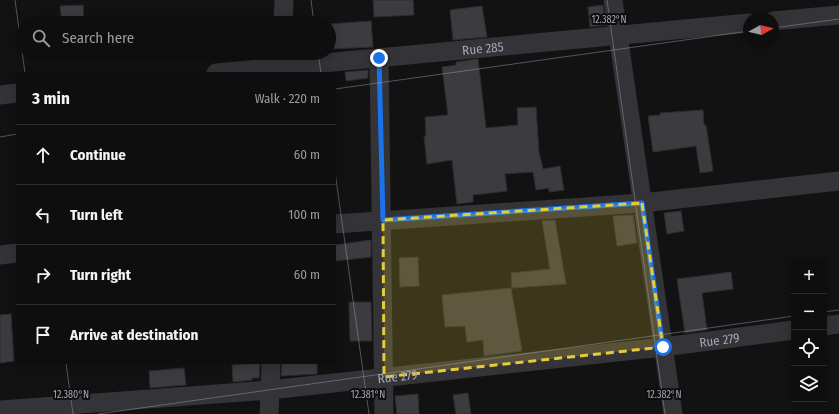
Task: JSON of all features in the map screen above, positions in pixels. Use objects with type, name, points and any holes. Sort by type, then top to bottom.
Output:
[{"type":"street","points":[[283,16],[284,0]]},
{"type":"street","points":[[613,0],[673,414]]},
{"type":"street","points":[[779,20],[839,14]]},
{"type":"street","name":"Rue 285","points":[[223,72],[281,64],[379,58],[743,24]]},
{"type":"street","points":[[379,58],[383,220],[384,414]]},
{"type":"street","points":[[0,95],[16,93]]},
{"type":"street","points":[[336,224],[642,203],[839,181]]},
{"type":"street","points":[[0,255],[16,253]]},
{"type":"street","points":[[827,326],[839,324]]},
{"type":"street","name":"Rue 279","points":[[0,410],[270,390],[663,347],[791,330]]},
{"type":"street","points":[[269,414],[270,364]]},
{"type":"highlighted area","points":[[642,203],[663,347],[384,377],[383,220]]},
{"type":"building","points":[[373,0],[413,0],[414,15],[374,17]]},
{"type":"building","points":[[83,5],[84,16],[61,16],[60,6]]},
{"type":"building","points":[[603,5],[606,25],[590,27],[588,7]]},
{"type":"building","points":[[482,6],[487,37],[453,40],[450,10]]},
{"type":"building","points":[[371,21],[373,47],[336,49],[336,24]]},
{"type":"building","points":[[478,59],[486,128],[518,125],[517,108],[536,107],[539,152],[543,169],[560,166],[564,190],[549,192],[549,188],[536,190],[533,172],[505,174],[507,191],[473,195],[473,202],[457,204],[452,160],[427,164],[424,136],[426,136],[425,117],[448,115],[442,67],[456,65],[456,62]]},
{"type":"building","points":[[368,70],[368,78],[346,81],[345,72]]},
{"type":"building","points":[[703,110],[704,125],[706,125],[713,171],[700,173],[696,146],[653,152],[648,116],[660,115],[660,113]]},
{"type":"building","points":[[681,211],[684,231],[667,234],[664,213]]},
{"type":"building","points":[[633,215],[637,243],[617,246],[613,216]]},
{"type":"building","points":[[555,220],[566,284],[512,288],[511,273],[550,269],[542,221]]},
{"type":"building","points":[[371,240],[371,257],[336,261],[336,245]]},
{"type":"building","points":[[418,257],[419,286],[400,287],[399,258]]},
{"type":"building","points":[[731,272],[733,289],[702,293],[707,330],[685,333],[677,279]]},
{"type":"building","points":[[511,288],[522,351],[484,356],[483,340],[467,342],[465,326],[445,327],[442,295]]},
{"type":"building","points":[[349,302],[371,302],[372,341],[350,341]]},
{"type":"building","points":[[11,314],[14,361],[0,363],[0,315]]},
{"type":"building","points":[[260,364],[259,378],[233,382],[232,365]]},
{"type":"building","points":[[282,364],[317,364],[317,374],[281,376]]},
{"type":"building","points":[[184,368],[186,385],[150,388],[149,371]]},
{"type":"building","points":[[468,393],[471,414],[456,414],[453,395]]},
{"type":"building","points":[[418,394],[419,414],[397,414],[395,396]]},
{"type":"route","points":[[379,58],[383,220],[642,203],[663,347]]}]
